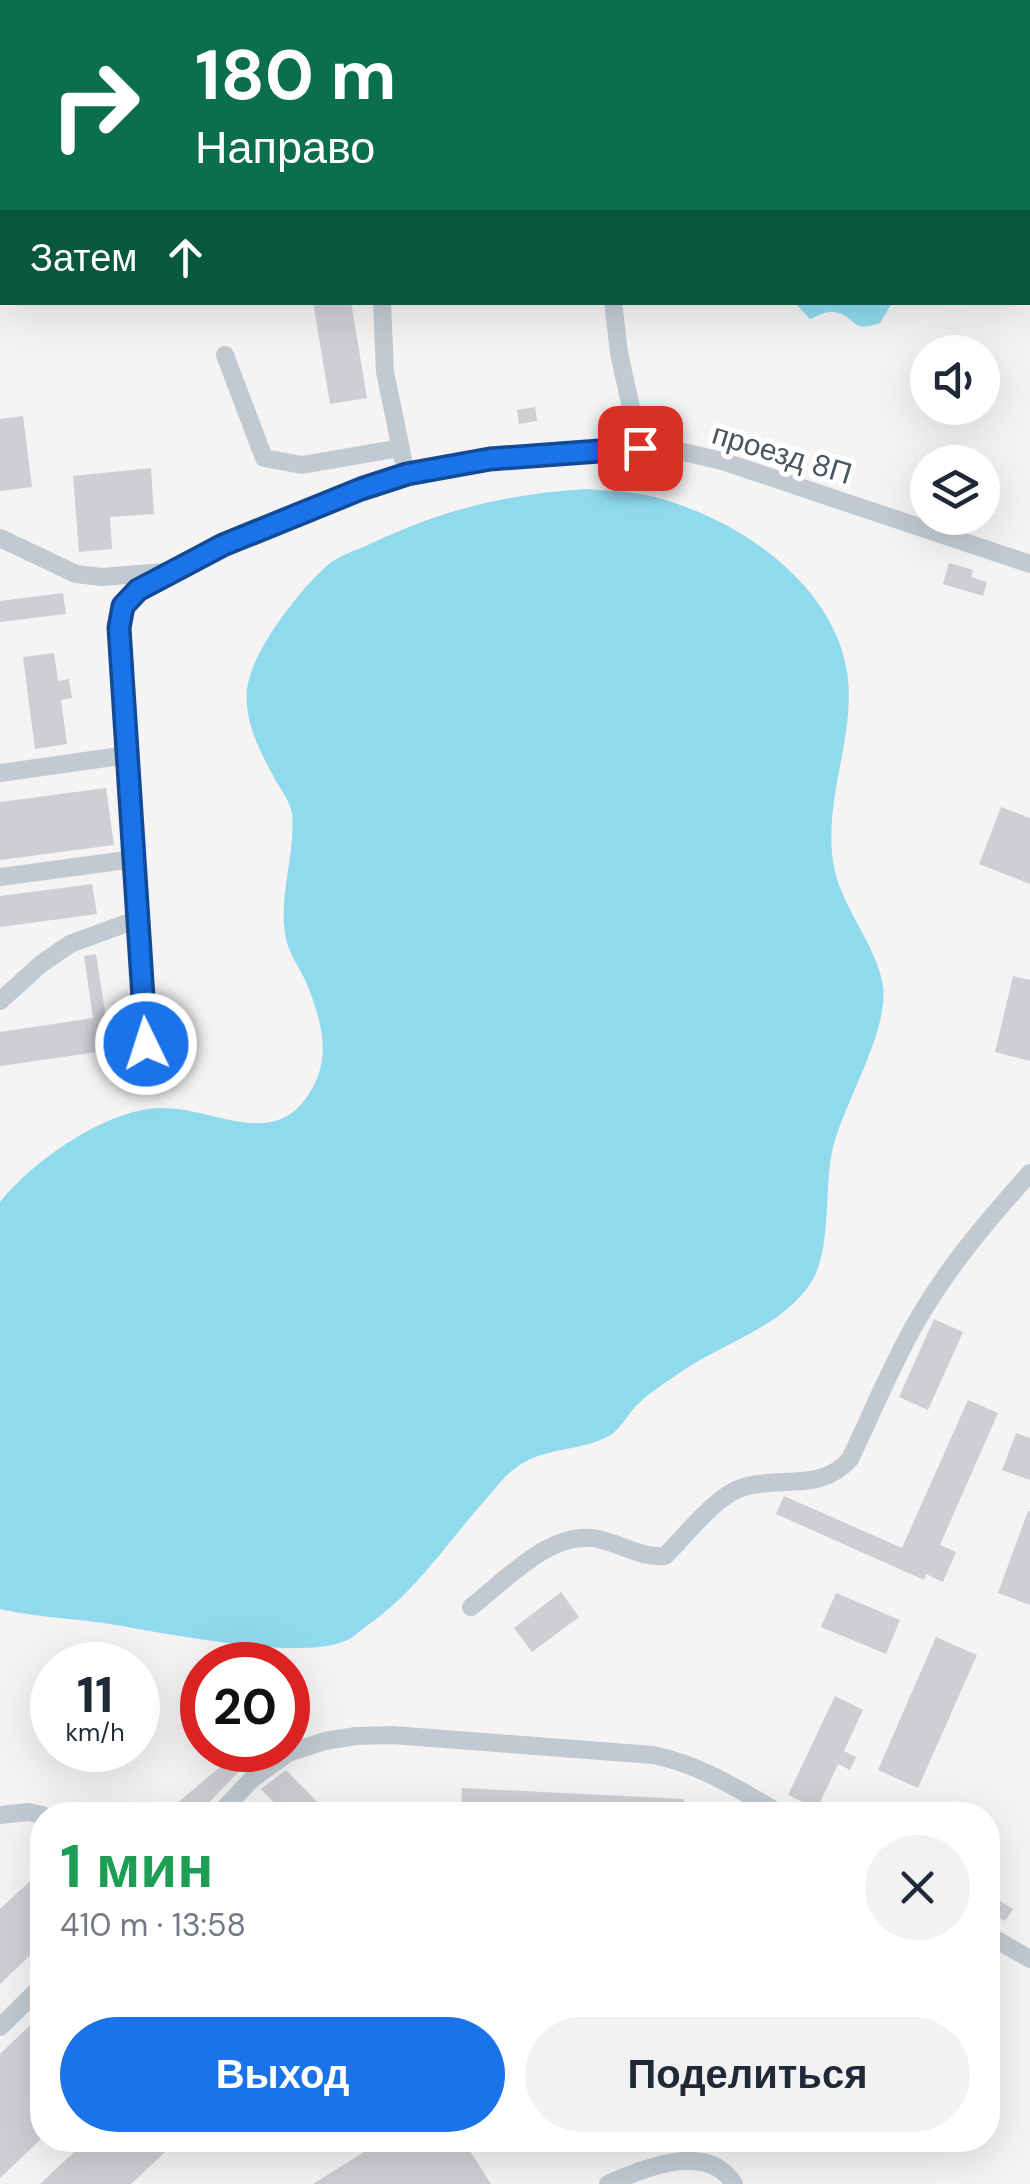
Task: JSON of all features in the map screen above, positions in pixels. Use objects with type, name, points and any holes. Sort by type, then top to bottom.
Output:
[{"type":"street","points":[[382,305],[385,372],[407,474]]},
{"type":"street","points":[[614,305],[619,353],[640,448]]},
{"type":"street","points":[[225,354],[264,458],[302,465],[400,448]]},
{"type":"street","name":"проезд 8П","points":[[127,755],[119,628],[123,606],[138,590],[223,545],[407,474],[490,459],[666,448],[722,461],[1030,564]]},
{"type":"street","points":[[0,538],[76,574],[102,577],[174,571]]},
{"type":"street","points":[[0,773],[127,755],[146,1044]]},
{"type":"street","points":[[0,878],[134,859]]},
{"type":"street","points":[[0,1001],[70,944],[138,918]]},
{"type":"street","points":[[471,1607],[555,1545],[594,1538],[648,1557],[665,1556],[724,1496],[742,1487],[821,1479],[838,1473],[850,1459],[914,1327],[950,1270],[982,1226],[1030,1173]]},
{"type":"street","points":[[230,1802],[252,1779],[288,1752],[325,1741],[392,1735],[653,1755],[708,1772],[760,1802]]},
{"type":"street","points":[[0,1815],[30,1812]]},
{"type":"street","points":[[1000,1941],[1030,1959]]},
{"type":"street","points":[[0,2027],[30,1998]]},
{"type":"street","points":[[608,2184],[636,2171],[693,2160],[712,2163],[727,2173],[734,2184]]},
{"type":"water","points":[[797,305],[891,305],[880,323],[870,326],[858,325],[834,312],[810,319]]},
{"type":"water","points":[[588,489],[639,494],[712,518],[776,558],[824,612],[840,644],[849,702],[832,815],[833,861],[842,893],[879,970],[883,1005],[872,1047],[832,1152],[825,1238],[817,1271],[797,1300],[782,1313],[650,1393],[612,1434],[537,1456],[513,1470],[402,1597],[345,1641],[310,1647],[310,1642],[223,1642],[0,1609],[0,1202],[51,1155],[116,1118],[159,1108],[264,1123],[283,1118],[299,1106],[319,1073],[323,1047],[319,1022],[284,927],[292,814],[259,748],[248,714],[247,689],[254,664],[281,618],[307,586],[343,555],[424,521],[476,505]]},
{"type":"building","points":[[314,305],[352,305],[367,398],[330,404]]},
{"type":"building","points":[[535,407],[537,421],[519,424],[517,410]]},
{"type":"building","points":[[23,416],[32,487],[0,491],[0,419]]},
{"type":"building","points":[[151,468],[154,514],[110,517],[112,549],[79,552],[73,476]]},
{"type":"building","points":[[949,563],[973,570],[971,577],[987,582],[983,596],[943,584]]},
{"type":"building","points":[[63,593],[66,614],[0,622],[0,601]]},
{"type":"building","points":[[54,653],[58,681],[69,679],[72,698],[61,700],[67,744],[35,749],[23,657]]},
{"type":"building","points":[[106,788],[114,845],[0,860],[0,802]]},
{"type":"building","points":[[1001,807],[1030,818],[1030,884],[979,864]]},
{"type":"building","points":[[92,884],[97,914],[0,927],[0,896]]},
{"type":"building","points":[[96,954],[111,1050],[0,1066],[0,1032],[93,1018],[84,956]]},
{"type":"building","points":[[1013,976],[1030,980],[1030,1061],[995,1052]]},
{"type":"building","points":[[934,1319],[963,1332],[928,1410],[899,1397]]},
{"type":"building","points":[[968,1400],[998,1413],[940,1545],[956,1552],[943,1582],[926,1574],[924,1580],[776,1514],[784,1496],[902,1548]]},
{"type":"building","points":[[1016,1433],[1030,1438],[1030,1480],[1002,1470]]},
{"type":"building","points":[[1030,1511],[1030,1605],[998,1593]]},
{"type":"building","points":[[561,1592],[579,1617],[532,1652],[514,1628]]},
{"type":"building","points":[[836,1593],[900,1620],[886,1654],[821,1627]]},
{"type":"building","points":[[936,1637],[977,1655],[918,1788],[878,1770]]},
{"type":"building","points":[[835,1696],[863,1710],[844,1751],[856,1757],[850,1770],[838,1764],[820,1802],[802,1802],[788,1795]]},
{"type":"building","points":[[214,1772],[238,1772],[209,1802],[178,1802]]},
{"type":"building","points":[[288,1772],[317,1802],[274,1802],[261,1789]]},
{"type":"building","points":[[462,1788],[684,1799],[684,1802],[461,1802]]},
{"type":"building","points":[[30,1881],[30,1955],[0,1984],[0,1909]]},
{"type":"building","points":[[1000,1901],[1013,1909],[1005,1921],[1000,1918]]},
{"type":"building","points":[[30,2025],[30,2149],[0,2178],[0,2054]]},
{"type":"building","points":[[74,2152],[165,2152],[131,2184],[40,2184]]},
{"type":"building","points":[[364,2152],[471,2152],[491,2184],[313,2184]]},
{"type":"route","points":[[146,1044],[119,628],[123,606],[138,590],[223,545],[407,474],[490,459],[640,448]]}]
